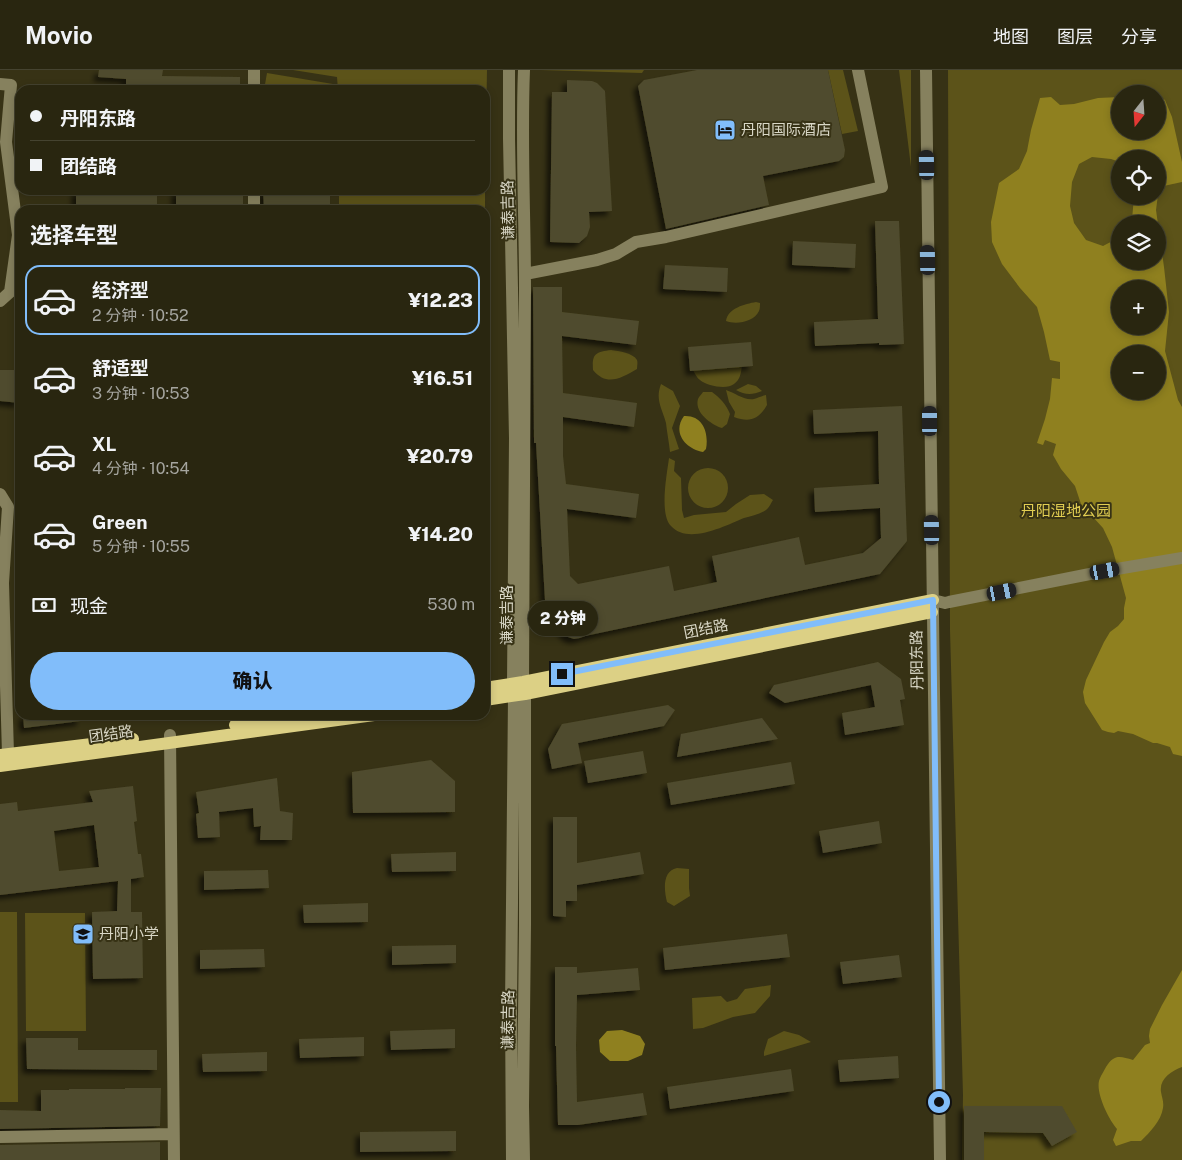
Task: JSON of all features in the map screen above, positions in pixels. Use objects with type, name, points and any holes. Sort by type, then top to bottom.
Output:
[{"type":"main road","name":"团结路","points":[[490,698],[519,689],[937,605]]},
{"type":"main road","name":"团结路","points":[[490,688],[519,689]]},
{"type":"main road","name":"团结路","points":[[0,766],[276,720]]},
{"type":"main road","name":"团结路","points":[[4,755],[170,739],[332,720]]},
{"type":"street","points":[[254,70],[254,85]]},
{"type":"street","name":"谦泰吉路","points":[[509,70],[514,438],[525,925],[524,1160]]},
{"type":"street","name":"谦泰吉路","points":[[512,1160],[511,999],[525,448],[524,70]]},
{"type":"street","points":[[525,274],[597,260],[616,254],[636,242],[666,237],[882,187],[858,70]]},
{"type":"street","name":"丹阳东路","points":[[926,70],[937,605],[940,1160]]},
{"type":"street","points":[[0,84],[10,84],[6,142],[15,212]]},
{"type":"street","points":[[0,301],[10,292],[15,256]]},
{"type":"street","points":[[0,494],[8,507],[3,583],[4,755]]},
{"type":"street","points":[[937,605],[1105,571],[1182,558]]},
{"type":"street","points":[[170,739],[174,1160]]},
{"type":"street","points":[[0,1137],[173,1134]]},
{"type":"green space","points":[[293,70],[487,70],[487,85],[338,85],[337,77]]},
{"type":"green space","points":[[540,70],[644,70],[642,73]]},
{"type":"green space","points":[[828,70],[843,70],[858,131],[842,134]]},
{"type":"green space","points":[[899,70],[911,70],[911,167]]},
{"type":"green space","name":"丹阳湿地公园","points":[[948,70],[1182,70],[1182,1160],[962,1160],[963,1095],[950,630]]},
{"type":"green space","points":[[267,73],[333,84],[333,85],[265,85]]},
{"type":"green space","points":[[339,195],[485,195],[485,205],[339,205]]},
{"type":"green space","points":[[760,303],[760,309],[753,318],[740,322],[726,321],[733,310],[742,305]]},
{"type":"green space","points":[[611,350],[625,353],[635,358],[637,360],[637,369],[620,378],[609,380],[598,375],[593,370],[594,357],[598,353]]},
{"type":"green space","points":[[742,366],[738,380],[727,387],[703,382],[693,370]]},
{"type":"green space","points":[[661,384],[673,391],[680,406],[672,428],[679,449],[670,452],[666,423],[659,399]]},
{"type":"green space","points":[[748,384],[756,386],[762,391],[749,394],[736,390]]},
{"type":"green space","points":[[726,390],[751,399],[766,395],[767,405],[761,414],[749,420],[734,417],[735,412],[729,402]]},
{"type":"green space","points":[[703,392],[712,392],[728,410],[730,414],[727,424],[722,428],[713,424],[701,414],[697,404]]},
{"type":"green space","points":[[669,458],[675,461],[674,471],[681,478],[684,518],[694,515],[726,512],[750,495],[764,494],[773,500],[764,511],[717,529],[697,534],[687,534],[678,531],[671,526],[665,513]]},
{"type":"green space","points":[[708,468],[722,474],[728,488],[722,502],[708,508],[694,502],[688,488],[694,474]]},
{"type":"green space","points":[[677,868],[689,869],[690,896],[674,906],[667,902],[665,882],[669,873]]},
{"type":"green space","points":[[0,912],[17,912],[18,1102],[0,1102]]},
{"type":"green space","points":[[25,913],[85,913],[86,1031],[26,1031]]},
{"type":"green space","points":[[771,985],[770,996],[755,1013],[733,1017],[703,1028],[693,1029],[692,998],[721,996],[727,1002],[737,999],[745,989]]},
{"type":"green space","points":[[784,1031],[799,1035],[811,1042],[764,1056],[768,1039]]},
{"type":"shaded area","points":[[1051,97],[1060,105],[1074,104],[1098,98],[1111,97],[1111,140],[1166,140],[1166,102],[1172,117],[1182,162],[1182,182],[1166,185],[1166,150],[1111,150],[1111,159],[1092,157],[1079,164],[1072,182],[1070,206],[1074,223],[1086,240],[1103,246],[1111,242],[1111,270],[1164,270],[1165,280],[1111,280],[1111,335],[1166,335],[1166,285],[1169,312],[1166,345],[1111,345],[1111,400],[1166,400],[1166,355],[1178,400],[1182,407],[1182,756],[1173,754],[1170,747],[1153,743],[1133,734],[1102,730],[1085,703],[1083,692],[1086,680],[1110,632],[1124,619],[1126,598],[1112,547],[1103,528],[1081,504],[1075,486],[1061,469],[1053,455],[1056,444],[1045,440],[1043,445],[1037,443],[1050,399],[1052,378],[1060,379],[1060,362],[1050,360],[1037,307],[1002,264],[992,242],[991,222],[999,183],[1019,169],[1027,151],[1040,98]]},
{"type":"shaded area","points":[[1133,205],[1157,205],[1157,215],[1132,215]]},
{"type":"shaded area","points":[[684,416],[696,418],[703,426],[707,443],[706,449],[703,452],[686,444],[682,439],[679,428]]},
{"type":"shaded area","points":[[1182,970],[1182,1067],[1170,1073],[1162,1083],[1163,1108],[1158,1122],[1141,1141],[1131,1141],[1116,1146],[1113,1140],[1117,1129],[1110,1120],[1101,1100],[1099,1093],[1100,1079],[1112,1060],[1121,1057],[1133,1060],[1145,1045],[1150,1043],[1150,1029]]},
{"type":"shaded area","points":[[622,1030],[640,1036],[645,1044],[642,1055],[628,1061],[610,1061],[600,1052],[599,1040],[607,1031]]},
{"type":"building","points":[[99,70],[163,70],[162,76],[240,77],[240,85],[126,85],[126,79],[98,77]]},
{"type":"building","points":[[697,70],[828,70],[845,150],[844,157],[839,161],[763,176],[769,205],[666,229],[638,86],[644,80]]},
{"type":"building","points":[[567,80],[592,81],[605,91],[612,211],[589,212],[590,227],[587,236],[579,243],[550,242],[552,92],[567,92]]},
{"type":"building","points":[[76,195],[157,195],[157,205],[76,205]]},
{"type":"building","points":[[176,195],[243,195],[243,205],[176,205]]},
{"type":"building","points":[[263,195],[330,195],[330,205],[264,205]]},
{"type":"building","points":[[875,221],[899,221],[904,344],[879,345],[879,343],[815,346],[814,322],[878,319]]},
{"type":"building","points":[[793,241],[856,244],[855,268],[792,265]]},
{"type":"building","points":[[665,265],[728,268],[727,292],[663,289]]},
{"type":"building","points":[[533,287],[562,287],[562,312],[639,321],[636,345],[562,336],[563,393],[637,403],[634,427],[563,417],[563,456],[566,484],[639,494],[636,518],[567,509],[570,576],[578,584],[669,566],[674,591],[717,582],[712,556],[799,537],[805,565],[863,553],[881,538],[880,508],[815,512],[814,488],[879,484],[878,431],[814,434],[813,410],[902,406],[907,541],[880,574],[580,638],[568,637],[561,628],[546,618],[536,443],[534,443]]},
{"type":"building","points":[[751,342],[753,366],[690,371],[688,347]]},
{"type":"building","points":[[0,370],[15,370],[15,402],[0,401]]},
{"type":"building","points":[[878,662],[901,679],[905,699],[900,700],[904,725],[845,735],[842,713],[875,707],[871,685],[785,703],[769,693],[774,685]]},
{"type":"building","points":[[668,705],[675,710],[664,726],[578,743],[582,763],[552,769],[548,749],[562,724]]},
{"type":"building","points":[[762,718],[778,739],[677,757],[681,734]]},
{"type":"building","points":[[23,720],[81,720],[81,721],[24,728]]},
{"type":"building","points":[[643,751],[647,773],[588,783],[584,761]]},
{"type":"building","points":[[431,760],[455,781],[455,812],[353,813],[352,772]]},
{"type":"building","points":[[791,762],[795,784],[671,805],[667,783]]},
{"type":"building","points":[[277,778],[280,811],[293,813],[292,840],[260,840],[261,826],[254,827],[253,808],[219,812],[220,837],[198,838],[196,814],[199,813],[196,792]]},
{"type":"building","points":[[133,786],[137,821],[134,822],[138,854],[141,854],[144,877],[131,879],[131,912],[142,912],[143,978],[93,979],[92,912],[117,911],[118,881],[0,895],[0,804],[17,802],[18,811],[93,802],[89,791]],"holes":[[[94,825],[99,867],[59,871],[54,831]]]},
{"type":"building","points":[[553,817],[577,817],[577,863],[640,852],[644,874],[577,885],[577,901],[566,901],[566,917],[553,916]]},
{"type":"building","points":[[879,821],[882,843],[823,853],[819,831]]},
{"type":"building","points":[[456,852],[456,871],[392,872],[391,854]]},
{"type":"building","points":[[268,870],[269,888],[204,890],[204,871]]},
{"type":"building","points":[[368,903],[368,922],[304,923],[303,905]]},
{"type":"building","points":[[787,934],[790,957],[665,970],[663,948]]},
{"type":"building","points":[[456,945],[456,963],[392,965],[392,946]]},
{"type":"building","points":[[264,949],[265,967],[200,969],[200,950]]},
{"type":"building","points":[[899,955],[902,977],[843,984],[840,962]]},
{"type":"building","points":[[555,967],[577,967],[577,973],[638,968],[640,990],[577,995],[577,1102],[643,1093],[647,1115],[578,1125],[558,1125]]},
{"type":"building","points":[[455,1029],[455,1048],[391,1050],[390,1031]]},
{"type":"building","points":[[364,1037],[364,1056],[300,1058],[299,1039]]},
{"type":"building","points":[[26,1038],[78,1038],[78,1050],[157,1050],[157,1070],[27,1069]]},
{"type":"building","points":[[267,1052],[267,1071],[203,1072],[202,1054]]},
{"type":"building","points":[[898,1056],[899,1078],[840,1082],[838,1060]]},
{"type":"building","points":[[791,1069],[794,1091],[670,1109],[667,1087]]},
{"type":"building","points":[[161,1088],[160,1126],[0,1129],[0,1110],[41,1111],[41,1090]]},
{"type":"building","points":[[964,1106],[1062,1106],[1077,1132],[1052,1146],[1043,1133],[984,1132],[984,1160],[964,1160]]},
{"type":"building","points":[[456,1131],[456,1151],[360,1152],[360,1132]]},
{"type":"building","points":[[160,1142],[160,1160],[0,1160],[0,1145]]},
{"type":"place","name":"丹阳国际酒店","points":[[725,130]]},
{"type":"place","name":"丹阳小学","points":[[83,934]]},
{"type":"route","points":[[562,674],[933,600],[939,1102]]}]
